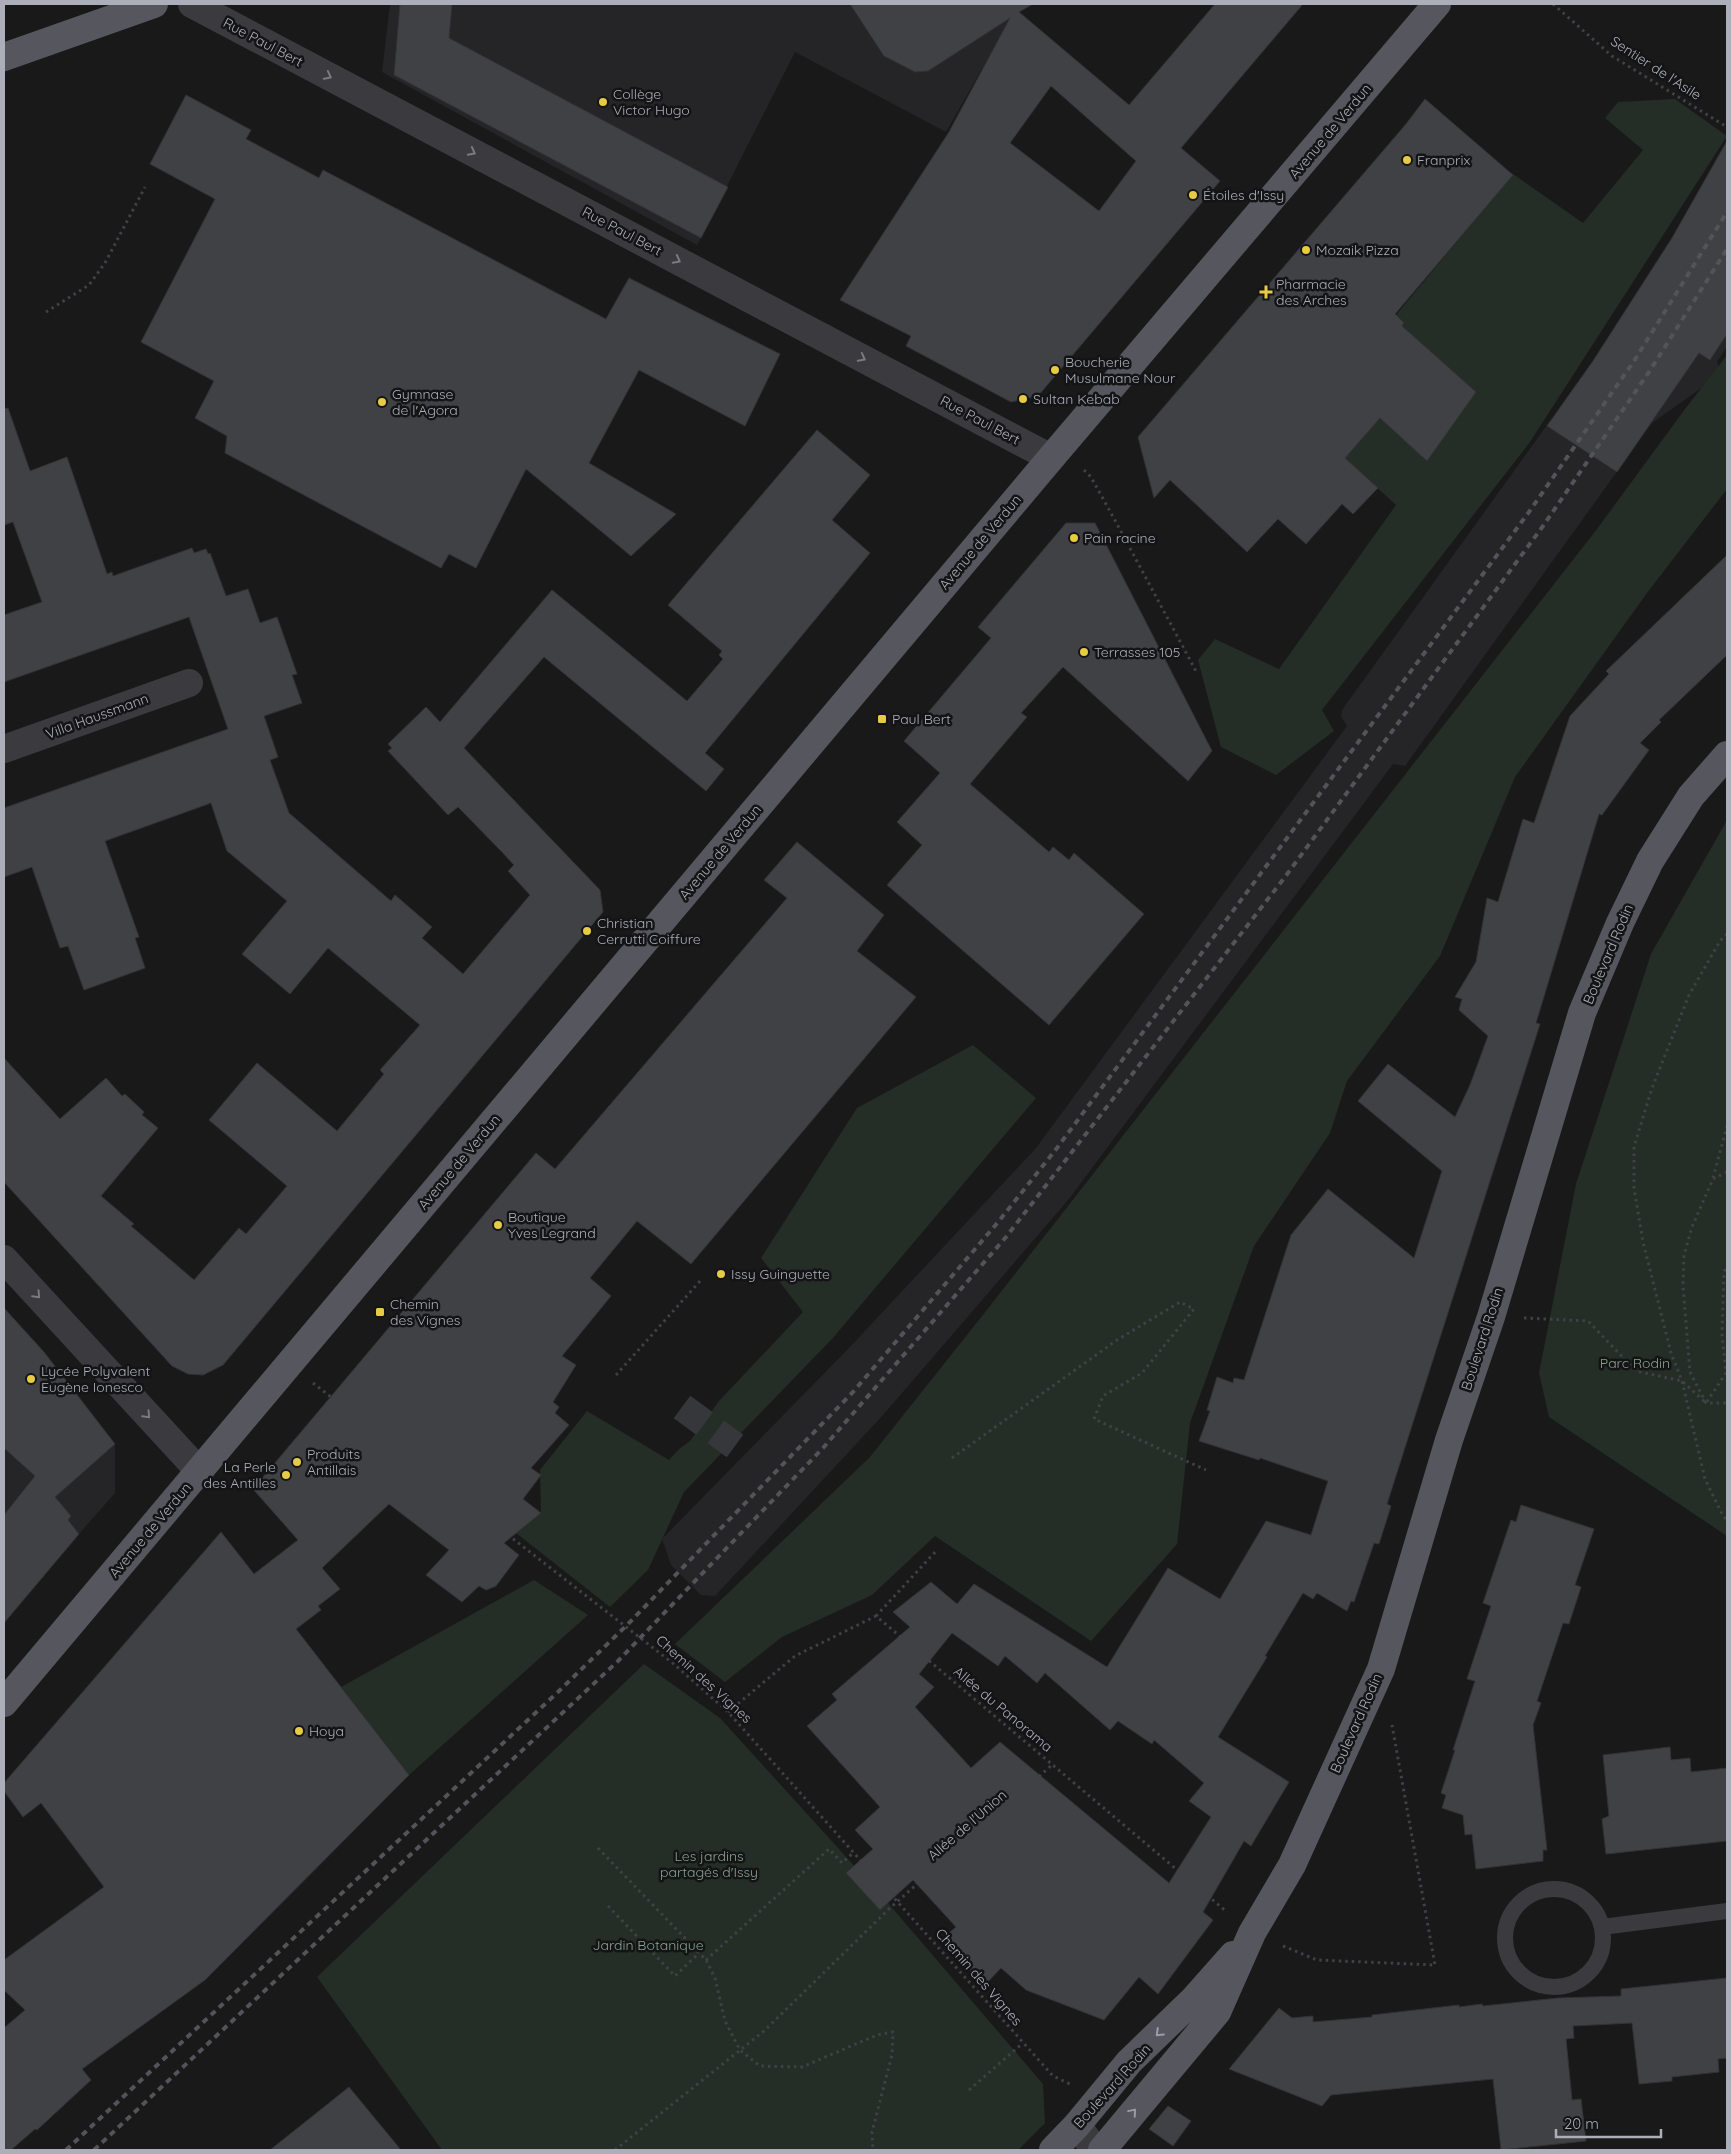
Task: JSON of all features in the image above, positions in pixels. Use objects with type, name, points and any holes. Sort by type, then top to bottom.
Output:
[{"type":"main road","points":[[4,57],[154,4]]},
{"type":"main road","name":"Avenue de Verdun","points":[[4,1703],[1056,452],[1437,4]]},
{"type":"main road","name":"Boulevard Rodin","points":[[1102,2150],[1217,2012],[1252,1933],[1292,1865],[1381,1669],[1449,1440],[1491,1317],[1582,1013],[1620,923],[1650,861],[1691,796],[1727,754]]},
{"type":"main road","name":"Boulevard Rodin","points":[[1053,2150],[1077,2125],[1129,2062],[1194,1999],[1252,1933]]},
{"type":"street","name":"Rue Paul Bert","points":[[192,4],[1056,452]]},
{"type":"street","name":"Villa Haussmann","points":[[4,749],[189,683]]},
{"type":"street","points":[[4,1259],[200,1472]]},
{"type":"street","points":[[1077,2125],[1095,2150]]},
{"type":"lane","points":[[1552,1889],[1569,1891],[1584,1899],[1596,1912],[1602,1927],[1602,1944],[1598,1959],[1589,1972],[1576,1981],[1562,1986],[1546,1986],[1531,1981],[1518,1972],[1509,1959],[1505,1944],[1505,1929],[1511,1914],[1521,1900],[1536,1892],[1552,1889]]},
{"type":"lane","points":[[1602,1927],[1727,1911]]},
{"type":"path","name":"Sentier de l'Asile","points":[[1553,4],[1612,56],[1727,127]]},
{"type":"path","points":[[46,312],[89,285],[104,263],[145,187]]},
{"type":"path","points":[[1056,452],[1091,477],[1197,673]]},
{"type":"path","points":[[1727,934],[1720,942],[1688,995],[1652,1088],[1634,1147],[1634,1188],[1643,1242],[1671,1353],[1682,1381],[1705,1479],[1727,1521]]},
{"type":"path","points":[[1706,1403],[1690,1372],[1683,1286],[1684,1254],[1692,1227],[1713,1179],[1727,1126]]},
{"type":"path","points":[[1713,1179],[1727,1172]]},
{"type":"path","points":[[1706,1403],[1726,1373],[1722,1334],[1724,1272],[1727,1266]]},
{"type":"path","points":[[616,1375],[701,1280]]},
{"type":"path","points":[[952,1458],[1117,1340],[1180,1302],[1194,1309],[1142,1374],[1103,1396],[1094,1419],[1206,1470]]},
{"type":"path","points":[[1491,1317],[1588,1321],[1636,1371],[1682,1381],[1706,1403],[1727,1403]]},
{"type":"path","name":"Chemin des Vignes","points":[[289,1364],[667,1659],[728,1712],[1053,2076],[1100,2097]]},
{"type":"path","points":[[728,1712],[795,1656],[876,1616],[937,1550]]},
{"type":"path","name":"Allée du Panorama","points":[[876,1616],[1252,1933],[1317,1960],[1435,1965],[1390,1717]]},
{"type":"path","name":"Allée de l'Union","points":[[615,2150],[764,2031],[898,1901],[1052,1765]]},
{"type":"path","points":[[598,1848],[706,1960],[715,1978],[724,2021],[740,2050],[760,2066],[802,2067],[877,2035],[893,2032],[892,2055],[872,2132],[873,2150]]},
{"type":"path","points":[[706,1960],[829,1849],[842,1863],[854,1852]]},
{"type":"path","points":[[608,1906],[675,1976],[699,1953]]},
{"type":"path","points":[[970,2090],[1023,2043]]},
{"type":"shaded area","name":"Collège Victor Hugo","points":[[390,4],[1019,4],[946,132],[795,52],[697,245],[382,72]]},
{"type":"shaded area","points":[[1727,141],[1727,346],[1717,362],[1721,374],[1652,423],[1405,766],[1393,764],[1069,1199],[884,1414],[715,1596],[701,1595],[671,1565],[662,1539],[848,1349],[1036,1148],[1347,726],[1341,717],[1342,710],[1593,361],[1672,238]]},
{"type":"shaded area","name":"Lycée Polyvalent Eugène Ionesco","points":[[4,1315],[115,1444],[115,1493],[79,1534],[32,1481],[4,1516]]},
{"type":"green space","points":[[1675,99],[1727,136],[1530,442],[1322,710],[1334,731],[1276,775],[1221,747],[1198,660],[1215,639],[1279,669],[1396,505],[1302,419],[1434,355],[1402,326],[1404,323],[1396,315],[1513,174],[1583,223],[1643,150],[1605,118],[1618,102]]},
{"type":"green space","points":[[1727,355],[1727,489],[1647,593],[1515,777],[1440,956],[1347,1081],[1330,1133],[1254,1246],[1190,1423],[1177,1544],[1091,1641],[935,1536],[872,1595],[782,1637],[725,1682],[675,1644],[870,1457],[1597,529]]},
{"type":"green space","name":"Parc Rodin","points":[[1727,820],[1727,1536],[1549,1417],[1539,1373],[1576,1184],[1651,954]]},
{"type":"green space","points":[[973,1045],[1036,1098],[832,1339],[684,1492],[648,1570],[610,1607],[516,1533],[541,1513],[540,1470],[587,1411],[669,1460],[690,1441],[719,1401],[803,1312],[761,1258],[857,1108]]},
{"type":"green space","points":[[534,1580],[588,1615],[409,1775],[341,1687]]},
{"type":"green space","name":"Jardin Botanique","points":[[644,1664],[720,1718],[888,1903],[1043,2084],[1045,2123],[1018,2150],[442,2150],[317,1977]]},
{"type":"building","name":"Collège Victor Hugo","points":[[400,4],[452,4],[449,38],[728,187],[701,238],[394,75]]},
{"type":"building","points":[[850,4],[1033,4],[1019,12],[1129,105],[1215,4],[1303,4],[1181,148],[1220,181],[1038,396],[1011,402],[906,346],[911,336],[840,300],[949,132],[1010,18],[928,71],[915,72],[884,56]],"holes":[[[1051,86],[1136,161],[1099,211],[1010,143]]]},
{"type":"building","points":[[186,95],[251,130],[246,139],[319,178],[323,170],[606,319],[629,278],[780,354],[745,426],[639,370],[589,463],[676,514],[631,556],[526,469],[476,568],[449,554],[441,568],[225,453],[227,436],[195,418],[214,381],[141,342],[215,199],[150,164]]},
{"type":"building","points":[[1425,99],[1513,175],[1395,314],[1404,323],[1402,326],[1476,392],[1427,461],[1380,418],[1345,458],[1378,488],[1353,514],[1342,504],[1306,544],[1278,519],[1247,552],[1170,480],[1154,498],[1138,437],[1406,124]]},
{"type":"building","points":[[1727,141],[1727,334],[1710,360],[1699,353],[1617,472],[1547,426],[1593,361],[1672,238]]},
{"type":"building","points":[[8,408],[30,471],[67,457],[107,574],[112,572],[113,576],[192,548],[194,553],[206,549],[208,554],[210,553],[226,596],[248,589],[260,623],[277,617],[297,674],[292,675],[302,703],[264,716],[278,757],[270,760],[289,813],[391,901],[395,895],[432,927],[422,938],[463,974],[530,895],[508,871],[514,865],[502,852],[458,807],[448,815],[388,751],[392,748],[388,744],[426,707],[440,722],[552,590],[687,701],[723,659],[719,655],[722,651],[668,605],[817,430],[870,475],[832,520],[870,553],[705,753],[724,769],[706,791],[544,657],[464,748],[600,890],[603,912],[223,1365],[203,1375],[188,1374],[172,1366],[4,1182],[4,1058],[60,1119],[106,1078],[122,1096],[125,1094],[144,1112],[142,1115],[158,1128],[101,1196],[134,1224],[131,1226],[194,1280],[239,1228],[246,1234],[287,1186],[209,1120],[257,1063],[337,1131],[384,1074],[380,1070],[420,1025],[328,948],[290,994],[242,954],[287,901],[227,851],[211,803],[105,841],[139,937],[135,938],[145,968],[84,990],[68,946],[60,948],[32,867],[4,877],[4,808],[228,729],[189,617],[4,682],[4,615],[42,602],[13,522],[4,525],[4,409]]},
{"type":"building","points":[[1066,523],[1095,523],[1212,751],[1188,781],[1063,667],[1021,713],[1027,717],[970,784],[1049,852],[1053,847],[1069,860],[1074,853],[1144,914],[1049,1025],[887,885],[922,845],[897,822],[940,773],[904,741],[991,638],[978,627]]},
{"type":"building","points":[[1727,555],[1727,655],[1659,720],[1661,722],[1640,743],[1649,750],[1602,815],[1599,814],[1536,1023],[1540,1024],[1387,1504],[1391,1506],[1379,1544],[1374,1543],[1354,1602],[1351,1601],[1347,1611],[1317,1593],[1313,1599],[1303,1593],[1265,1656],[1267,1657],[1218,1737],[1289,1782],[1251,1846],[1244,1841],[1203,1912],[1213,1920],[1158,1994],[1139,1977],[1104,2020],[1026,1990],[1001,1968],[984,1986],[942,1939],[956,1927],[913,1880],[880,1910],[846,1873],[873,1849],[855,1830],[880,1807],[807,1726],[837,1700],[832,1694],[910,1627],[893,1612],[931,1582],[957,1604],[974,1584],[1107,1667],[1168,1568],[1220,1599],[1266,1521],[1311,1535],[1328,1481],[1260,1458],[1259,1460],[1199,1441],[1210,1411],[1207,1410],[1217,1377],[1233,1383],[1234,1378],[1244,1380],[1291,1235],[1328,1189],[1414,1258],[1442,1171],[1358,1101],[1388,1064],[1455,1117],[1470,1085],[1488,1036],[1459,1010],[1462,999],[1455,997],[1476,962],[1487,898],[1498,902],[1523,819],[1534,823],[1570,716],[1609,674],[1606,671]],"holes":[[[952,1633],[998,1666],[1005,1656],[1037,1683],[1045,1673],[1110,1730],[1118,1721],[1152,1744],[1154,1740],[1204,1783],[1189,1801],[1211,1817],[1169,1883],[1000,1742],[971,1768],[915,1707],[934,1687],[919,1674]]]},
{"type":"building","points":[[797,842],[884,915],[857,951],[916,997],[691,1264],[637,1221],[590,1278],[611,1296],[562,1356],[576,1365],[553,1402],[559,1407],[555,1413],[569,1425],[531,1468],[541,1475],[523,1499],[541,1513],[504,1543],[519,1555],[496,1586],[486,1590],[479,1586],[462,1602],[426,1575],[449,1550],[389,1504],[322,1568],[340,1589],[318,1606],[321,1610],[296,1629],[409,1775],[205,1980],[82,2069],[91,2080],[37,2130],[35,2129],[11,2150],[4,2150],[4,2028],[25,2010],[4,1990],[4,1960],[104,1887],[41,1803],[23,1817],[4,1791],[4,1783],[221,1532],[254,1574],[298,1540],[253,1489],[536,1153],[555,1169],[787,898],[764,880]]},
{"type":"building","name":"Lycée Polyvalent Eugène Ionesco","points":[[4,1308],[44,1352],[115,1444],[55,1497],[71,1516],[68,1520],[79,1534],[4,1623],[4,1515],[35,1476],[4,1448]]},
{"type":"building","points":[[1521,1505],[1594,1529],[1575,1585],[1581,1587],[1569,1624],[1563,1623],[1537,1701],[1541,1703],[1533,1725],[1547,1850],[1543,1850],[1543,1861],[1476,1869],[1472,1834],[1465,1835],[1463,1815],[1442,1808],[1446,1795],[1441,1793],[1475,1681],[1467,1679],[1491,1606],[1483,1603],[1511,1520],[1516,1522]]},
{"type":"building","points":[[1670,1747],[1671,1760],[1690,1758],[1691,1772],[1727,1768],[1727,1841],[1606,1854],[1602,1819],[1609,1816],[1603,1755]]},
{"type":"building","points":[[1727,1978],[1727,2058],[1718,2059],[1719,2072],[1672,2077],[1672,2081],[1639,2084],[1632,2023],[1573,2026],[1574,2038],[1566,2039],[1572,2100],[1581,2099],[1586,2141],[1501,2150],[1493,2079],[1331,2095],[1322,2106],[1229,2069],[1279,2008],[1292,2018],[1313,2016],[1313,2022],[1372,2017],[1372,2015],[1459,2005],[1459,2007],[1482,2004],[1483,2006],[1558,1998],[1621,1996],[1621,1989]]},
{"type":"building","points":[[349,2087],[401,2150],[270,2150],[324,2107]]},
{"type":"building","points":[[1168,2106],[1191,2121],[1173,2146],[1149,2129]]},
{"type":"tunnel","points":[[682,1407],[735,1446]]},
{"type":"railway","points":[[66,2150],[559,1691],[628,1624],[853,1392],[999,1221],[1057,1148],[1529,512],[1634,361],[1727,212]]},
{"type":"railway","points":[[94,2150],[618,1661],[823,1448],[1006,1237],[1285,877],[1543,526],[1649,372],[1727,249]]},
{"type":"place","name":"Collège Victor Hugo","points":[[603,102]]},
{"type":"place","name":"Franprix","points":[[1407,160]]},
{"type":"place","name":"Étoiles d'Issy","points":[[1193,195]]},
{"type":"place","name":"Mozaik Pizza","points":[[1306,250]]},
{"type":"place","name":"Pharmacie des Arches","points":[[1266,292]]},
{"type":"place","name":"Boucherie Musulmane Nour","points":[[1055,370]]},
{"type":"place","name":"Sultan Kebab","points":[[1023,399]]},
{"type":"place","name":"Gymnase de l'Agora","points":[[382,402]]},
{"type":"place","name":"Pain racine","points":[[1074,538]]},
{"type":"place","name":"Terrasses 105","points":[[1084,652]]},
{"type":"place","name":"Paul Bert","points":[[882,719]]},
{"type":"place","name":"Christian Cerrutti Coiffure","points":[[587,931]]},
{"type":"place","name":"Boutique Yves Legrand","points":[[498,1225]]},
{"type":"place","name":"Issy Guinguette","points":[[721,1274]]},
{"type":"place","name":"Chemin des Vignes","points":[[380,1312]]},
{"type":"place","name":"Lycée Polyvalent Eugène Ionesco","points":[[31,1379]]},
{"type":"place","name":"Produits Antillais","points":[[297,1462]]},
{"type":"place","name":"La Perle des Antilles","points":[[286,1475]]},
{"type":"place","name":"Hoya","points":[[299,1731]]},
{"type":"park label","name":"Les jardins partagés d'Issy","points":[[709,1864]]}]
